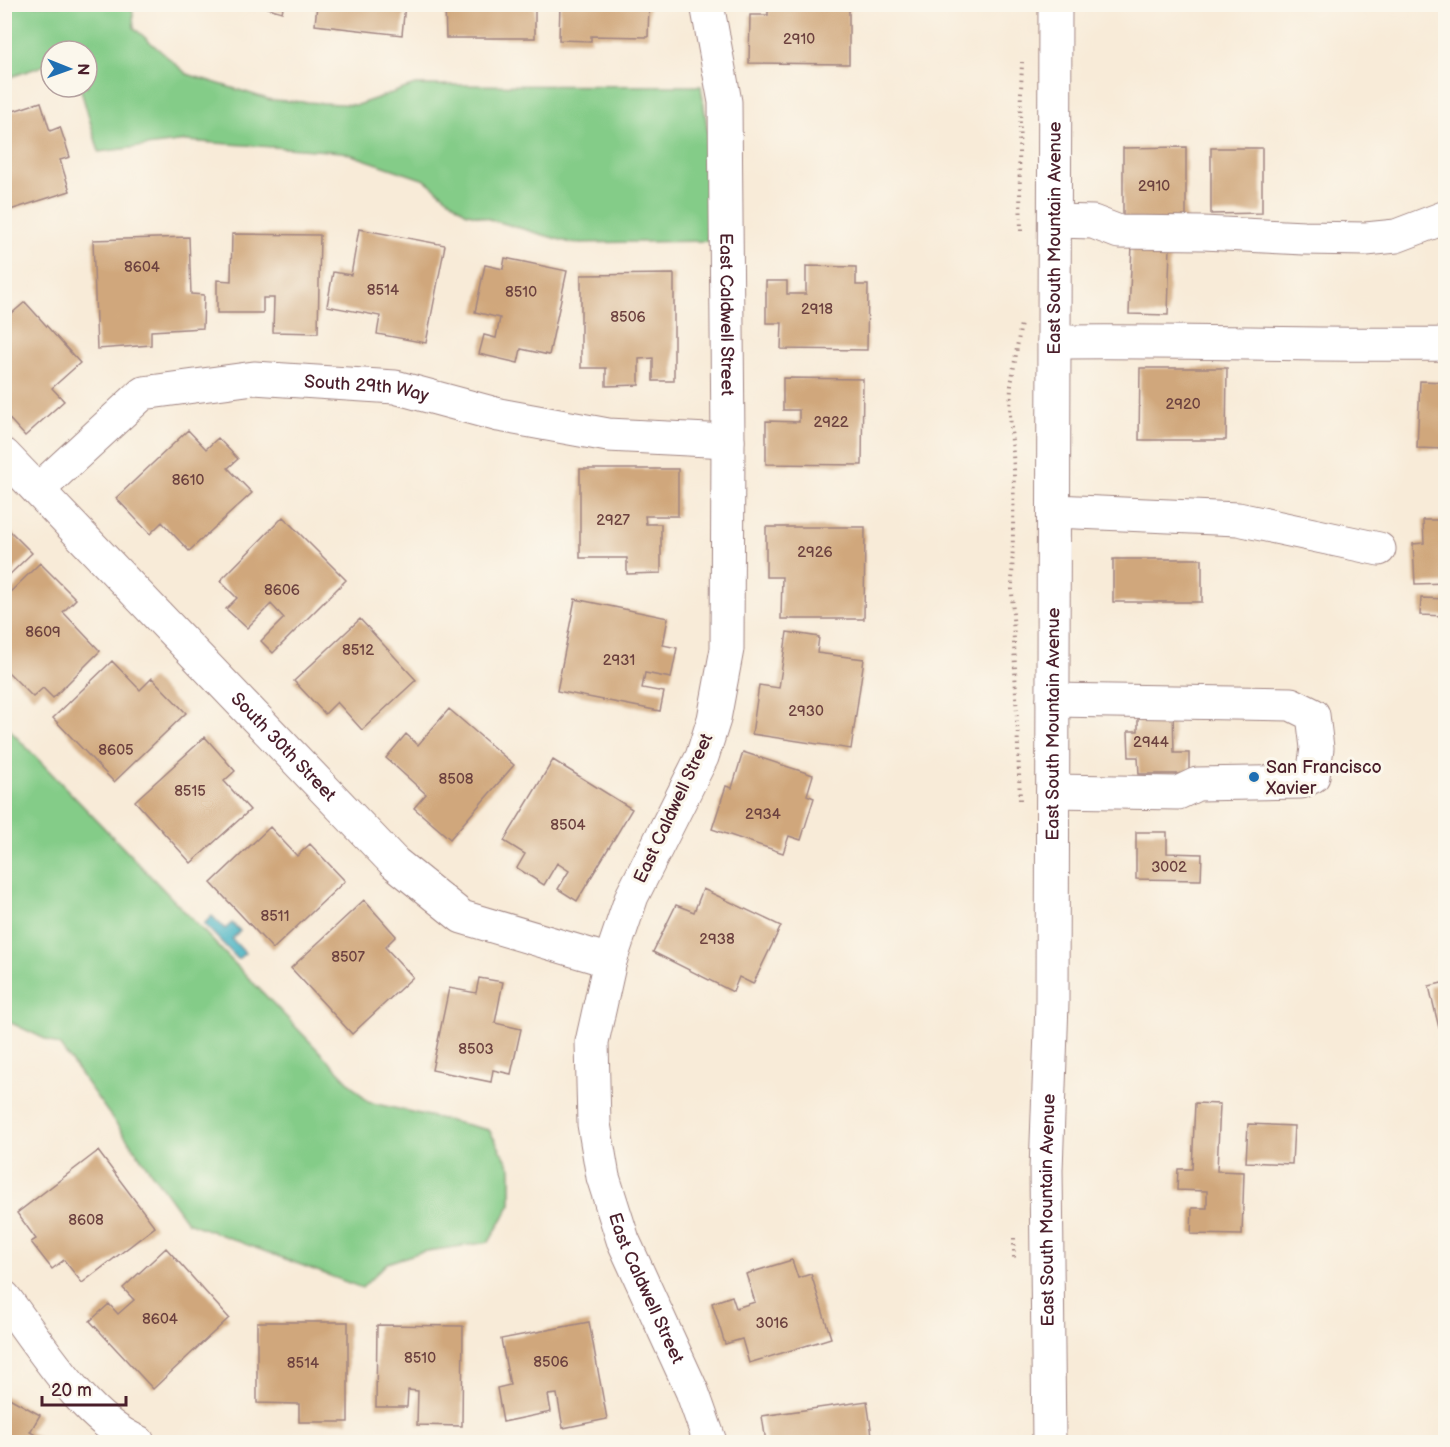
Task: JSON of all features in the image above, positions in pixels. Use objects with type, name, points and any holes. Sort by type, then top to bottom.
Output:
[{"type":"street","name":"East Caldwell Street","points":[[707,4],[725,102],[727,649],[714,719],[702,757],[632,896],[610,961],[592,1042],[594,1124],[603,1177],[623,1240],[692,1391],[710,1443]]},
{"type":"street","name":"East South Mountain Avenue","points":[[1049,1443],[1046,1170],[1052,1003],[1055,4]]},
{"type":"street","points":[[1054,221],[1093,222],[1119,232],[1366,238],[1396,236],[1446,217]]},
{"type":"street","points":[[1054,342],[1139,340],[1305,345],[1446,344]]},
{"type":"street","name":"South 29th Way","points":[[38,490],[142,393],[254,378],[395,387],[499,415],[608,435],[728,441]]},
{"type":"street","name":"South 30th Street","points":[[4,455],[395,863],[462,916],[610,961]]},
{"type":"street","points":[[1054,511],[1238,519],[1379,549]]},
{"type":"street","points":[[1053,700],[1291,704],[1312,715],[1317,748],[1313,776],[1301,782],[1197,784],[1178,793],[1053,791]]},
{"type":"street","points":[[4,1297],[80,1397],[124,1436],[138,1443]]},
{"type":"path","points":[[1022,60],[1019,151],[1022,241]]},
{"type":"path","points":[[1020,806],[1012,590],[1014,469],[1010,414],[1011,385],[1022,322]]},
{"type":"path","points":[[1014,1231],[1015,1262]]},
{"type":"green space","points":[[4,5],[132,5],[134,28],[187,74],[271,100],[357,105],[415,85],[701,86],[711,154],[708,241],[571,243],[465,212],[425,180],[343,152],[186,141],[99,152],[84,99],[99,99],[99,39],[39,39],[39,67],[5,79]]},
{"type":"green space","points":[[5,725],[368,1102],[489,1130],[511,1168],[511,1204],[489,1242],[421,1252],[387,1263],[362,1288],[187,1222],[60,1046],[5,1020]]},
{"type":"water","points":[[212,916],[225,929],[232,923],[240,931],[232,939],[245,953],[238,959],[204,924]]},
{"type":"building","points":[[255,4],[284,4],[282,12]]},
{"type":"building","points":[[317,4],[405,4],[402,35],[315,25]]},
{"type":"building","points":[[445,4],[535,4],[535,38],[446,38]]},
{"type":"building","points":[[560,4],[649,4],[648,37],[591,36],[591,41],[559,40]]},
{"type":"building","points":[[768,4],[849,4],[849,64],[749,63],[750,15],[768,15]]},
{"type":"building","points":[[41,102],[50,131],[60,127],[70,157],[60,160],[70,191],[4,212],[4,114]]},
{"type":"building","points":[[1186,147],[1186,225],[1123,225],[1123,148]]},
{"type":"building","points":[[1211,148],[1262,148],[1262,213],[1211,214]]},
{"type":"building","points":[[359,229],[445,245],[426,343],[377,334],[380,316],[327,306],[333,272],[351,275]]},
{"type":"building","points":[[232,234],[320,235],[318,333],[273,332],[274,298],[263,298],[263,313],[217,313],[217,280],[231,281]]},
{"type":"building","points":[[189,237],[191,294],[204,295],[203,328],[151,331],[151,345],[97,349],[93,240]]},
{"type":"building","points":[[1132,245],[1170,246],[1168,315],[1129,314]]},
{"type":"building","points":[[505,258],[567,271],[549,355],[521,349],[518,363],[479,354],[484,335],[496,338],[500,318],[475,312],[485,265],[503,269]]},
{"type":"building","points":[[806,266],[856,267],[856,285],[868,285],[867,350],[781,349],[782,323],[766,323],[766,281],[787,281],[787,294],[806,294]]},
{"type":"building","points":[[674,274],[674,381],[653,381],[653,358],[639,359],[639,385],[606,386],[606,368],[581,368],[581,275]]},
{"type":"building","points":[[25,302],[80,363],[52,388],[64,401],[25,436],[4,413],[4,320]]},
{"type":"building","points":[[1140,368],[1227,368],[1226,440],[1139,440]]},
{"type":"building","points":[[783,378],[863,379],[862,465],[766,464],[766,421],[799,422],[799,410],[783,410]]},
{"type":"building","points":[[1420,381],[1446,382],[1446,449],[1417,448]]},
{"type":"building","points":[[188,430],[206,449],[218,438],[238,459],[228,468],[252,493],[189,551],[162,522],[150,534],[116,498]]},
{"type":"building","points":[[580,469],[678,469],[678,516],[645,516],[646,524],[661,524],[661,573],[627,574],[627,558],[580,558]]},
{"type":"building","points":[[283,517],[346,580],[273,653],[261,641],[284,618],[271,604],[247,628],[226,609],[237,598],[220,581]]},
{"type":"building","points":[[1423,520],[1446,520],[1446,583],[1415,584],[1413,544],[1424,543]]},
{"type":"building","points":[[766,527],[865,527],[864,619],[781,619],[782,577],[766,577]]},
{"type":"building","points":[[9,530],[32,553],[4,580],[4,534]]},
{"type":"building","points":[[1113,559],[1202,559],[1202,602],[1113,602]]},
{"type":"building","points":[[40,563],[76,599],[63,612],[100,651],[53,698],[43,688],[33,697],[4,668],[4,598]]},
{"type":"building","points":[[1421,598],[1446,599],[1446,616],[1420,615]]},
{"type":"building","points":[[575,599],[668,618],[663,645],[677,648],[671,678],[645,673],[642,688],[664,692],[660,711],[557,691]]},
{"type":"building","points":[[360,619],[416,680],[362,730],[337,702],[325,714],[294,681]]},
{"type":"building","points":[[787,632],[819,637],[817,653],[864,659],[851,749],[752,734],[759,685],[779,688]]},
{"type":"building","points":[[112,661],[140,690],[152,678],[186,713],[114,782],[53,718]]},
{"type":"building","points":[[449,709],[514,765],[450,839],[414,808],[426,794],[386,758],[406,734],[418,745]]},
{"type":"building","points":[[1138,710],[1173,710],[1174,753],[1189,753],[1189,774],[1139,774],[1138,757],[1129,757],[1128,731],[1138,731]]},
{"type":"building","points":[[205,737],[235,771],[224,781],[250,810],[191,863],[135,801]]},
{"type":"building","points":[[743,752],[813,775],[807,795],[814,798],[801,840],[789,836],[783,853],[712,829],[726,786],[732,788]]},
{"type":"building","points":[[553,760],[632,809],[577,901],[558,889],[569,871],[557,863],[544,885],[517,868],[525,854],[504,841]]},
{"type":"building","points":[[270,827],[297,856],[310,844],[345,881],[273,949],[211,883]]},
{"type":"building","points":[[1136,832],[1167,832],[1167,853],[1202,854],[1201,880],[1136,879]]},
{"type":"building","points":[[703,889],[781,926],[753,984],[739,977],[733,992],[653,952],[676,905],[694,912]]},
{"type":"building","points":[[364,900],[396,936],[385,947],[413,977],[352,1034],[291,968]]},
{"type":"building","points":[[479,978],[503,982],[495,1023],[521,1029],[511,1074],[493,1070],[491,1082],[432,1070],[449,988],[476,993]]},
{"type":"building","points":[[1446,982],[1446,1027],[1439,1028],[1429,986]]},
{"type":"building","points":[[1195,1103],[1220,1104],[1217,1171],[1244,1172],[1242,1235],[1191,1234],[1192,1208],[1207,1208],[1207,1191],[1177,1190],[1178,1169],[1192,1169]]},
{"type":"building","points":[[1248,1124],[1294,1126],[1292,1164],[1246,1162]]},
{"type":"building","points":[[98,1151],[155,1227],[82,1283],[64,1260],[52,1269],[31,1242],[36,1239],[17,1213]]},
{"type":"building","points":[[166,1248],[229,1318],[153,1389],[90,1321],[109,1304],[118,1314],[134,1300],[123,1288]]},
{"type":"building","points":[[792,1260],[798,1278],[811,1274],[831,1338],[749,1363],[742,1339],[725,1344],[712,1303],[732,1296],[736,1308],[755,1302],[746,1274]]},
{"type":"building","points":[[257,1322],[348,1322],[348,1422],[299,1422],[299,1404],[257,1403]]},
{"type":"building","points":[[589,1322],[607,1419],[563,1428],[557,1394],[548,1395],[551,1412],[503,1422],[497,1388],[510,1385],[501,1339]]},
{"type":"building","points":[[377,1325],[463,1326],[462,1426],[417,1425],[418,1391],[408,1390],[407,1407],[376,1407]]},
{"type":"building","points":[[4,1395],[40,1415],[30,1432],[48,1442],[4,1442]]},
{"type":"building","points":[[867,1401],[873,1442],[766,1442],[762,1416]]},
{"type":"place","name":"San Francisco Xavier","points":[[1254,777]]}]
